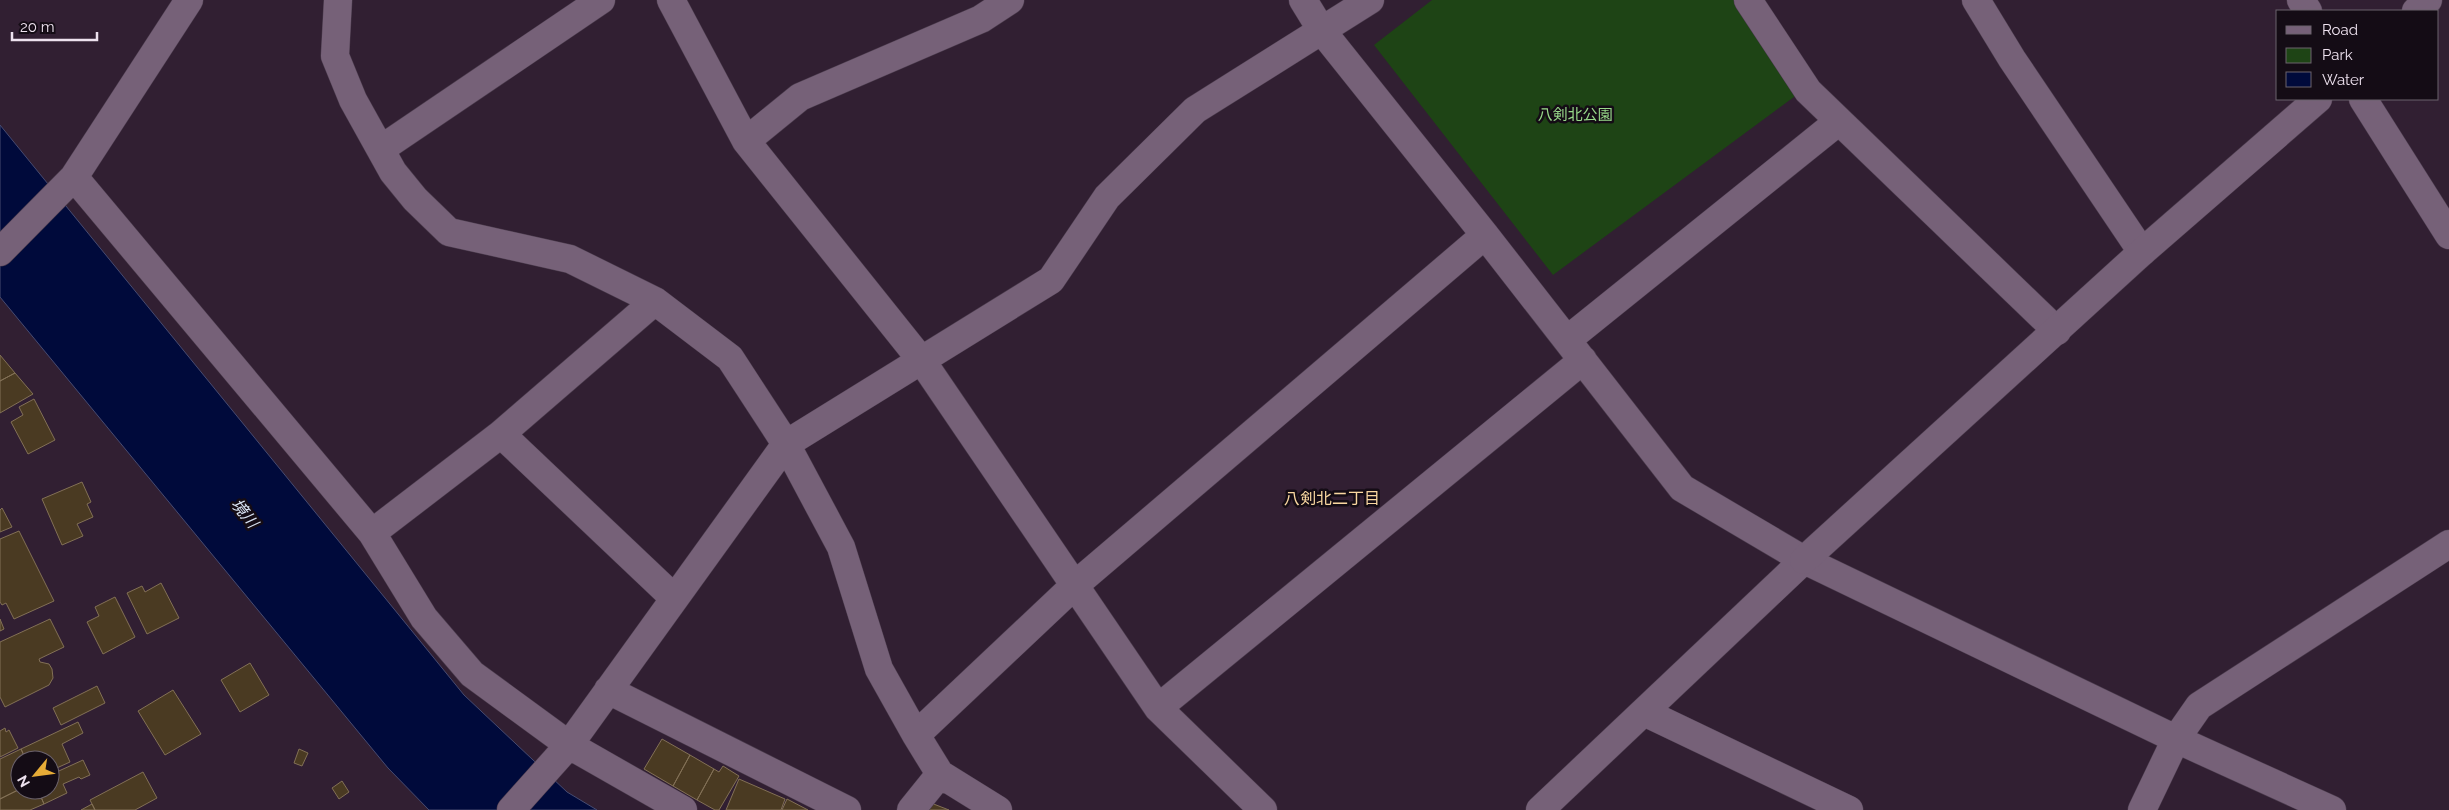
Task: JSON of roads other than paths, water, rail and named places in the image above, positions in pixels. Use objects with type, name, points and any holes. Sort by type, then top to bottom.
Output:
[{"type":"street","points":[[0,252],[72,179],[189,0]]},
{"type":"street","points":[[338,0],[335,56],[353,100],[393,172],[415,199],[449,232],[570,259],[655,301],[730,358],[786,444],[841,547],[879,669],[916,735],[940,774],[998,810]]},
{"type":"street","points":[[380,149],[601,0]]},
{"type":"street","points":[[671,0],[746,141],[922,361],[1158,708],[1263,810]]},
{"type":"street","points":[[746,141],[800,97],[982,19],[1010,0]]},
{"type":"street","points":[[1303,0],[1322,31],[1485,234],[1682,488],[1804,560],[2176,739],[2332,810]]},
{"type":"street","points":[[511,810],[564,752],[786,444],[1051,280],[1107,197],[1195,110],[1370,0]]},
{"type":"street","points":[[1748,0],[1808,91],[2057,331]]},
{"type":"street","points":[[1976,0],[2012,60],[2142,252]]},
{"type":"street","points":[[2417,10],[2428,0]]},
{"type":"street","points":[[1540,810],[1804,560],[2142,252],[2317,100]]},
{"type":"street","points":[[2364,100],[2449,235]]},
{"type":"street","points":[[1158,708],[1839,121]]},
{"type":"street","points":[[72,179],[372,533],[424,618],[472,674],[564,752],[683,810]]},
{"type":"street","points":[[916,735],[1075,585],[1485,234]]},
{"type":"street","points":[[372,533],[502,434],[655,301]]},
{"type":"street","points":[[502,434],[674,598]]},
{"type":"street","points":[[2142,810],[2176,739],[2199,706],[2449,544]]},
{"type":"street","points":[[608,690],[846,810]]},
{"type":"street","points":[[1644,712],[1849,810]]},
{"type":"street","points":[[911,810],[940,774]]},
{"type":"water","name":"境川","points":[[0,125],[464,695],[567,792],[597,810],[429,810],[388,768],[0,297]]},
{"type":"district","name":"八剣北二丁目","points":[[1332,498]]},
{"type":"park label","name":"八剣北公園","points":[[1575,115]]}]
